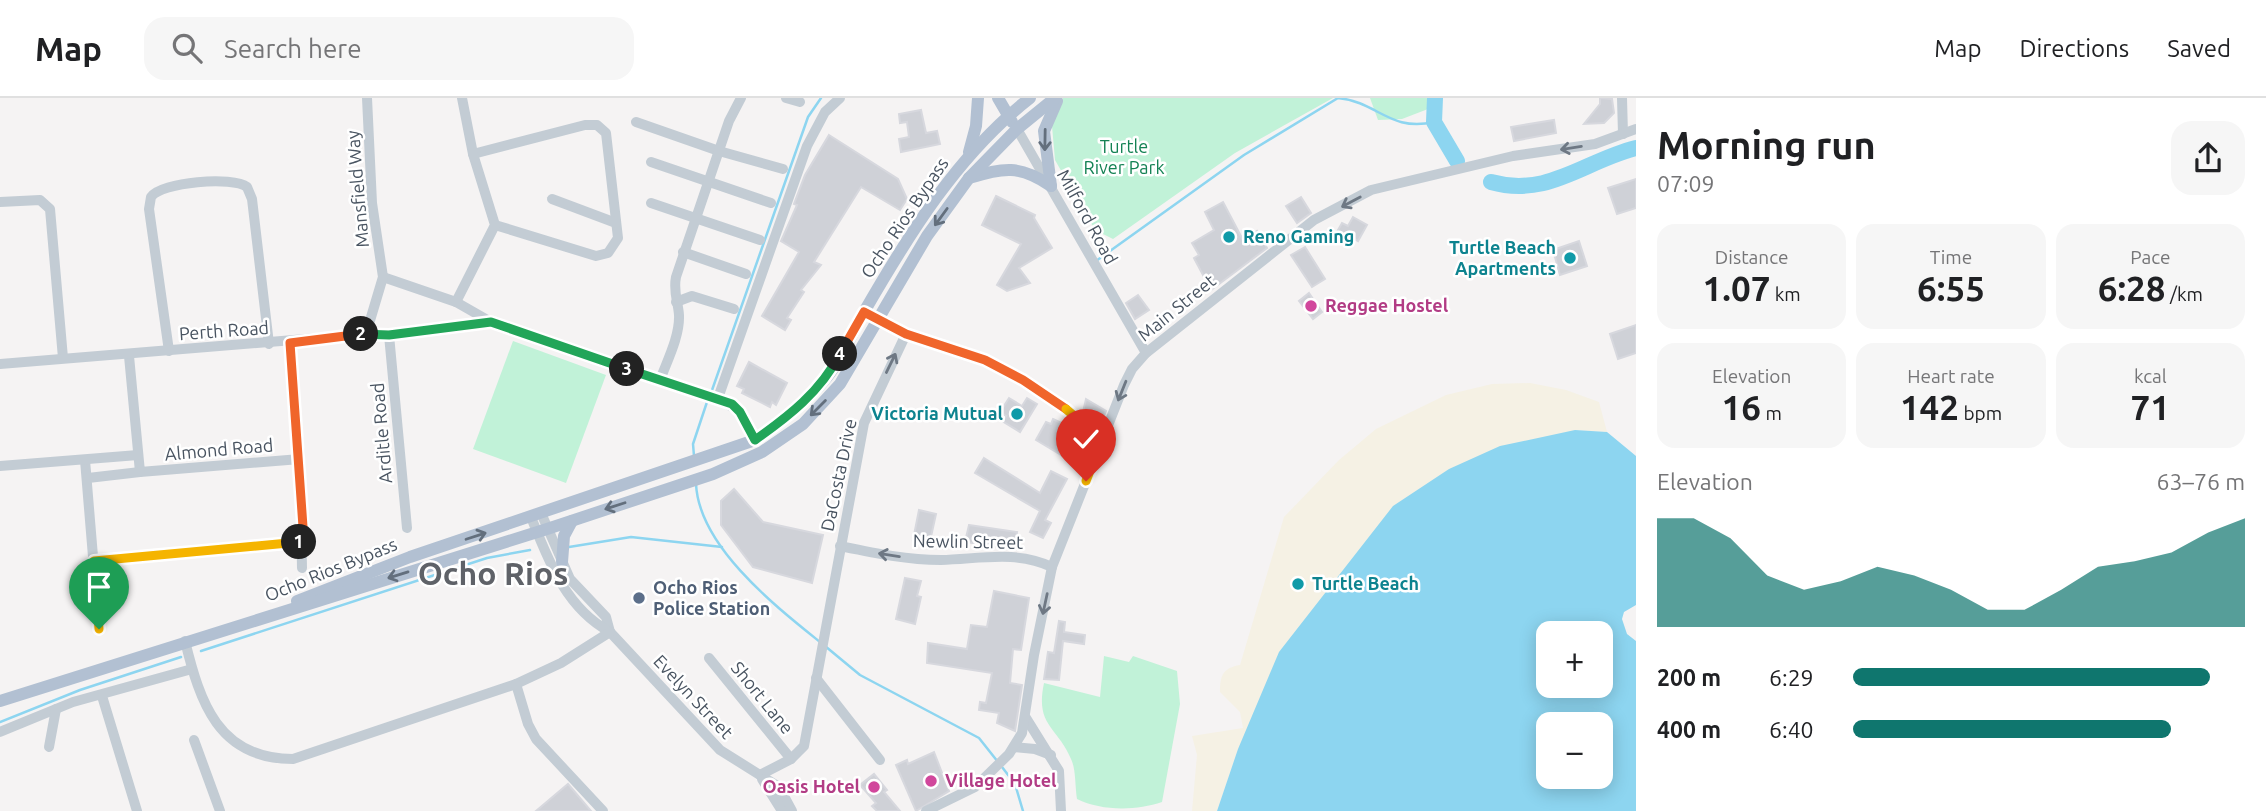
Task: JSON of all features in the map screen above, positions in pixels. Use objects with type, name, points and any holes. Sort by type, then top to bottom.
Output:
[{"type":"main road","points":[[964,161],[974,143],[978,98]]},
{"type":"main road","name":"Milford Road","points":[[998,98],[1017,129]]},
{"type":"main road","name":"Ocho Rios Bypass","points":[[252,621],[309,594],[755,440],[792,414],[828,376],[922,218],[964,161],[1008,115],[1030,98]]},
{"type":"main road","points":[[1051,186],[1044,131],[1058,98]]},
{"type":"main road","name":"Ocho Rios Bypass","points":[[252,621],[542,531],[713,474],[762,452],[803,424],[840,384],[927,236],[969,178],[1017,129],[1058,98]]},
{"type":"main road","points":[[969,178],[1001,169],[1020,170],[1034,174],[1051,186]]},
{"type":"main road","points":[[562,562],[564,536],[572,521]]},
{"type":"main road","points":[[0,701],[252,621]]},
{"type":"street","name":"Mansfield Way","points":[[366,334],[383,277],[372,203],[367,98]]},
{"type":"street","points":[[456,302],[495,225],[473,155],[462,98]]},
{"type":"street","points":[[660,380],[677,329],[673,292],[683,252],[741,98]]},
{"type":"street","points":[[786,98],[800,102]]},
{"type":"street","points":[[714,397],[807,146],[825,112],[840,98]]},
{"type":"street","points":[[1622,98],[1623,134]]},
{"type":"street","points":[[636,122],[719,151],[783,169]]},
{"type":"street","points":[[473,155],[585,125],[597,125],[606,133],[617,244],[608,253],[596,256],[495,225]]},
{"type":"street","name":"Milford Road","points":[[1017,129],[1146,353]]},
{"type":"street","name":"Main Street","points":[[926,811],[961,796],[987,778],[1012,750],[1026,718],[1034,655],[1052,567],[1132,369],[1146,353],[1314,220],[1371,190],[1513,156],[1595,144],[1636,129]]},
{"type":"street","points":[[651,162],[772,203]]},
{"type":"street","points":[[169,351],[149,209],[151,197],[165,187],[236,181],[247,187],[252,199],[269,344]]},
{"type":"street","points":[[552,199],[615,223]]},
{"type":"street","points":[[0,202],[40,200],[50,209],[63,358]]},
{"type":"street","points":[[651,203],[760,240]]},
{"type":"street","points":[[683,252],[746,274]]},
{"type":"street","points":[[383,277],[456,302],[491,322],[714,397],[740,412],[755,440]]},
{"type":"street","points":[[676,302],[692,296],[734,309]]},
{"type":"street","points":[[864,312],[906,334],[985,360],[1023,380],[1067,409],[1102,440]]},
{"type":"street","name":"Perth Road","points":[[0,365],[63,358],[129,356],[290,343],[366,334],[389,335],[491,322]]},
{"type":"street","name":"DaCosta Drive","points":[[816,678],[864,423],[906,334]]},
{"type":"street","name":"Arditle Road","points":[[389,335],[407,528]]},
{"type":"street","points":[[290,343],[300,459],[304,541],[302,568]]},
{"type":"street","points":[[129,356],[140,472]]},
{"type":"street","points":[[0,466],[138,455]]},
{"type":"street","name":"Almond Road","points":[[88,478],[300,459]]},
{"type":"street","points":[[85,460],[99,629]]},
{"type":"street","name":"Evelyn Street","points":[[536,515],[561,585],[596,625],[610,632],[720,750],[779,787],[792,811]]},
{"type":"street","name":"Evelyn Street","points":[[542,531],[577,588],[606,617],[610,632]]},
{"type":"street","points":[[94,561],[304,541]]},
{"type":"street","name":"Newlin Street","points":[[840,546],[893,557],[940,560],[1019,555],[1052,567]]},
{"type":"street","points":[[185,641],[200,695],[227,736],[248,750],[278,759],[306,756],[516,684],[561,663],[610,632]]},
{"type":"street","name":"Short Lane","points":[[709,658],[791,759]]},
{"type":"street","points":[[0,732],[56,709],[192,669]]},
{"type":"street","points":[[760,775],[791,759],[804,746],[816,678]]},
{"type":"street","points":[[816,678],[880,760]]},
{"type":"street","points":[[516,684],[528,724],[537,739],[603,811]]},
{"type":"street","points":[[102,696],[137,811]]},
{"type":"street","points":[[49,747],[56,709]]},
{"type":"street","points":[[1026,718],[1051,756],[1062,781],[1061,811]]},
{"type":"street","points":[[194,740],[220,811]]},
{"type":"street","points":[[1012,750],[1035,749],[1051,756]]},
{"type":"street","name":"Evelyn Street","points":[[760,775],[782,811]]},
{"type":"green space","name":"Turtle River Park","points":[[1063,98],[1333,98],[1235,153],[1113,239],[1095,230],[1055,160],[1052,126]]},
{"type":"green space","points":[[1370,98],[1428,98],[1428,109],[1402,119],[1378,120]]},
{"type":"green space","points":[[513,341],[606,375],[566,483],[473,449]]},
{"type":"green space","points":[[1104,656],[1129,662],[1133,656],[1177,671],[1180,704],[1162,802],[1141,807],[1108,808],[1077,799],[1073,763],[1049,725],[1042,708],[1044,683],[1100,697]]},
{"type":"sand","name":"Turtle Beach","points":[[1530,383],[1566,390],[1599,402],[1607,432],[1575,430],[1238,749],[1217,811],[1192,811],[1197,755],[1192,736],[1243,728],[1240,712],[1220,692],[1221,681],[1226,670],[1240,665],[1284,517],[1339,460],[1376,429],[1446,395],[1492,384]]},
{"type":"water","points":[[1575,430],[1607,432],[1636,456],[1636,605],[1624,612],[1622,619],[1627,634],[1636,641],[1636,811],[1217,811],[1238,749],[1279,652],[1393,506],[1449,469],[1500,446]]},
{"type":"building","points":[[1600,98],[1612,99],[1614,113],[1604,123],[1584,124],[1600,104]]},
{"type":"building","points":[[921,110],[926,133],[937,131],[940,144],[901,152],[899,139],[909,137],[907,122],[900,123],[899,114]]},
{"type":"building","points":[[1554,120],[1556,133],[1514,141],[1511,127]]},
{"type":"building","points":[[829,135],[898,179],[907,199],[900,210],[861,187],[814,262],[821,265],[801,290],[804,292],[787,318],[791,320],[785,330],[762,316],[799,252],[781,241],[797,205],[794,204],[805,175]]},
{"type":"building","points":[[1636,179],[1636,208],[1617,214],[1608,188]]},
{"type":"building","points":[[996,196],[1035,215],[1034,218],[1052,248],[1019,268],[1030,283],[1007,291],[997,285],[1021,244],[982,225]]},
{"type":"building","points":[[1301,197],[1311,213],[1297,223],[1286,206]]},
{"type":"building","points":[[1223,202],[1243,240],[1257,231],[1267,248],[1211,290],[1194,258],[1199,255],[1192,243],[1214,230],[1205,212]]},
{"type":"building","points":[[1353,217],[1367,225],[1358,241],[1346,234],[1342,241],[1334,237],[1342,223],[1348,226]]},
{"type":"building","name":"Turtle Beach Apartments","points":[[1579,241],[1587,266],[1560,275],[1553,250]]},
{"type":"building","points":[[1305,247],[1325,279],[1312,287],[1291,255]]},
{"type":"building","name":"Reggae Hostel","points":[[1309,293],[1322,312],[1313,319],[1299,301]]},
{"type":"building","points":[[1138,295],[1149,310],[1135,319],[1126,303]]},
{"type":"building","points":[[1636,325],[1636,353],[1618,359],[1610,334]]},
{"type":"building","points":[[749,362],[787,383],[776,405],[772,402],[770,407],[742,393],[744,389],[737,386]]},
{"type":"building","name":"Victoria Mutual","points":[[1009,398],[1022,406],[1027,398],[1037,404],[1020,432],[1002,421],[1006,416],[1000,412]]},
{"type":"building","points":[[1086,399],[1106,411],[1100,425],[1083,412]]},
{"type":"building","points":[[1053,419],[1072,428],[1070,433],[1084,439],[1073,462],[1036,440],[1046,422],[1051,424]]},
{"type":"building","points":[[984,458],[1040,493],[1051,471],[1067,479],[1045,520],[1051,523],[1043,538],[1030,532],[1040,511],[975,473]]},
{"type":"building","points":[[734,489],[763,522],[823,535],[812,583],[753,567],[721,525],[721,501]]},
{"type":"building","points":[[919,510],[936,514],[929,546],[913,540]]},
{"type":"building","points":[[969,525],[1017,532],[1014,549],[965,542]]},
{"type":"building","points":[[905,578],[921,581],[917,596],[921,597],[915,624],[896,619]]},
{"type":"building","points":[[994,591],[1029,598],[1021,650],[1013,649],[1010,683],[1022,685],[1015,731],[997,723],[999,713],[979,710],[980,702],[986,703],[992,673],[927,663],[928,643],[967,649],[971,625],[987,627]]},
{"type":"building","points":[[1059,621],[1065,622],[1064,632],[1085,635],[1084,644],[1063,641],[1059,680],[1044,679],[1048,652],[1054,653]]},
{"type":"building","name":"Village Hotel","points":[[934,752],[949,791],[916,811],[896,765],[907,760],[908,764]]},
{"type":"building","points":[[874,774],[887,790],[884,792],[900,811],[877,811],[872,806],[876,803],[860,785]]},
{"type":"building","points":[[568,784],[591,811],[536,811]]},
{"type":"waterway","points":[[711,393],[808,117],[821,98]]},
{"type":"waterway","points":[[1096,261],[1244,155],[1338,98],[1364,105],[1394,120],[1419,124],[1434,122]]},
{"type":"waterway","points":[[1435,98],[1434,122],[1457,161]]},
{"type":"waterway","points":[[1491,182],[1511,186],[1548,182],[1636,148]]},
{"type":"waterway","points":[[694,456],[693,444],[708,399]]},
{"type":"waterway","points":[[696,484],[700,507],[710,530],[724,551],[761,592],[820,642]]},
{"type":"waterway","points":[[569,547],[631,537],[722,547]]},
{"type":"waterway","points":[[201,651],[487,558],[530,550]]},
{"type":"waterway","points":[[825,646],[860,675],[979,738],[998,762]]},
{"type":"waterway","points":[[0,722],[80,690],[181,657]]},
{"type":"waterway","points":[[1002,767],[1015,784],[1023,811]]},
{"type":"place","name":"Reno Gaming","points":[[1229,237]]},
{"type":"place","name":"Turtle Beach Apartments","points":[[1570,258]]},
{"type":"place","name":"Reggae Hostel","points":[[1311,306]]},
{"type":"place","name":"Victoria Mutual","points":[[1017,414]]},
{"type":"place","name":"Turtle Beach","points":[[1298,584]]},
{"type":"place","name":"Ocho Rios Police Station","points":[[639,598]]},
{"type":"place","name":"Village Hotel","points":[[931,781]]},
{"type":"place","name":"Oasis Hotel","points":[[874,787]]},
{"type":"district","name":"Ocho Rios","points":[[493,574]]},
{"type":"route","points":[[99,629],[94,561],[304,541],[290,343],[366,334],[389,335],[491,322],[732,404],[740,412],[755,440],[792,414],[828,376],[864,312],[906,334],[985,360],[1023,380],[1067,409],[1102,440],[1086,481]]}]
